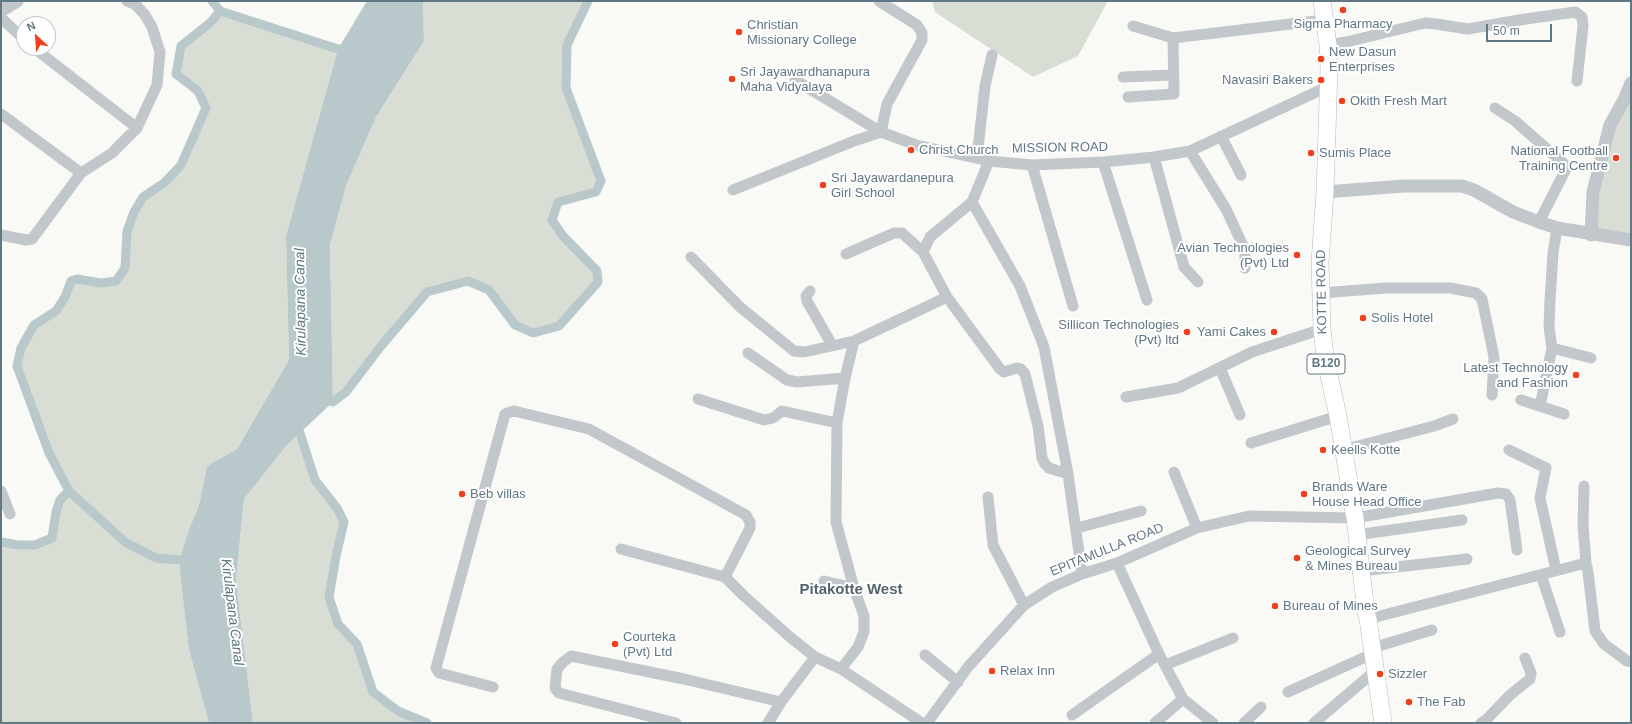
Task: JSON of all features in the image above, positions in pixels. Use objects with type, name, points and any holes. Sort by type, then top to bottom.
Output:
[{"type":"main road","name":"KOTTE ROAD","points":[[1322,1],[1328,45],[1329,86],[1326,192],[1320,263],[1322,329],[1325,357],[1338,416],[1355,518],[1381,722]]},
{"type":"street","points":[[1,11],[17,1]]},
{"type":"street","points":[[1,234],[26,240],[32,239],[81,173],[112,154],[137,128],[157,86],[160,69],[160,52],[152,27],[145,15],[135,4],[127,1]]},
{"type":"street","points":[[733,190],[854,141],[881,132],[887,104],[922,40],[922,33],[917,25],[879,1]]},
{"type":"street","points":[[1328,45],[1424,23],[1468,29],[1575,12],[1582,17],[1583,26],[1577,81]]},
{"type":"street","points":[[1,18],[16,32]]},
{"type":"street","points":[[1133,26],[1173,38],[1324,20]]},
{"type":"street","points":[[1128,97],[1174,94],[1173,38]]},
{"type":"street","points":[[977,157],[985,86],[992,55]]},
{"type":"street","points":[[44,56],[137,128]]},
{"type":"street","points":[[1124,77],[1173,75]]},
{"type":"street","name":"MISSION ROAD","points":[[795,80],[881,132],[916,145],[977,157],[989,161],[1032,165],[1154,158],[1190,151],[1329,86]]},
{"type":"street","points":[[1591,235],[1593,192],[1610,125],[1624,100],[1631,83]]},
{"type":"street","points":[[1495,108],[1515,121],[1564,164],[1566,169],[1539,222]]},
{"type":"street","points":[[1,114],[81,173]]},
{"type":"street","points":[[1221,136],[1241,175]]},
{"type":"street","points":[[1190,151],[1226,209],[1245,250],[1245,268]]},
{"type":"street","points":[[1154,158],[1184,267],[1198,282]]},
{"type":"street","points":[[923,252],[930,237],[972,202],[989,161]]},
{"type":"street","points":[[1104,162],[1147,300]]},
{"type":"street","points":[[1032,165],[1073,306]]},
{"type":"street","points":[[1326,192],[1404,186],[1462,186],[1474,190],[1512,212],[1557,228],[1591,235],[1631,240]]},
{"type":"street","points":[[972,202],[1020,286],[1044,347],[1068,474],[1077,528],[1082,574]]},
{"type":"street","points":[[1540,406],[1552,348],[1549,327],[1553,253],[1557,228]]},
{"type":"street","points":[[846,254],[894,233],[902,233],[923,252],[947,298],[1000,368],[1004,372],[1017,368],[1021,369],[1025,374],[1038,426],[1042,458],[1049,468],[1068,474]]},
{"type":"street","points":[[691,256],[740,307],[794,351],[804,352],[854,341],[947,298]]},
{"type":"street","points":[[1321,292],[1386,288],[1450,288],[1476,293],[1482,299],[1494,357],[1492,394]]},
{"type":"street","points":[[810,291],[806,296],[807,301],[832,345]]},
{"type":"street","points":[[1126,397],[1178,388],[1252,352],[1322,329]]},
{"type":"street","points":[[841,669],[858,647],[864,632],[864,616],[854,588],[836,522],[837,423],[845,378],[854,341]]},
{"type":"street","points":[[1552,348],[1592,358]]},
{"type":"street","points":[[748,353],[787,380],[797,382],[845,378]]},
{"type":"street","points":[[1220,368],[1240,415]]},
{"type":"street","points":[[698,399],[764,420],[773,418],[782,411],[837,423]]},
{"type":"street","points":[[1521,400],[1564,414]]},
{"type":"street","points":[[493,688],[439,673],[436,668],[505,414],[514,411],[589,429],[746,515],[750,522],[750,528],[725,577]]},
{"type":"street","points":[[1251,443],[1338,416]]},
{"type":"street","points":[[1343,450],[1434,426],[1453,419]]},
{"type":"street","points":[[1509,450],[1546,468],[1540,498],[1556,570]]},
{"type":"street","points":[[1174,472],[1197,528]]},
{"type":"street","points":[[1584,486],[1583,524],[1586,563],[1595,631],[1604,644],[1627,661],[1631,662]]},
{"type":"street","points":[[1,491],[10,514]]},
{"type":"street","name":"EPITAMULLA ROAD","points":[[927,723],[968,667],[1024,605],[1052,587],[1082,574],[1117,563],[1197,528],[1249,516],[1355,518],[1498,494],[1506,494],[1510,500],[1517,550]]},
{"type":"street","points":[[988,497],[993,545],[1024,605]]},
{"type":"street","points":[[1077,528],[1141,511]]},
{"type":"street","points":[[1356,535],[1462,520]]},
{"type":"street","points":[[621,549],[725,577],[790,637],[815,657],[841,669],[922,723]]},
{"type":"street","points":[[1361,571],[1467,559]]},
{"type":"street","points":[[1117,563],[1159,654],[1183,699],[1213,723]]},
{"type":"street","points":[[1368,619],[1586,563]]},
{"type":"street","points":[[1541,575],[1560,632]]},
{"type":"street","points":[[824,581],[854,588]]},
{"type":"street","points":[[1288,692],[1372,651],[1432,630]]},
{"type":"street","points":[[1165,665],[1234,638]]},
{"type":"street","points":[[1072,715],[1159,654]]},
{"type":"street","points":[[925,655],[958,682]]},
{"type":"street","points":[[676,723],[559,693],[555,688],[557,669],[571,656],[684,679],[781,702]]},
{"type":"street","points":[[768,723],[781,702],[815,657]]},
{"type":"street","points":[[1481,723],[1486,720],[1510,695],[1530,679],[1531,673],[1525,658]]},
{"type":"street","points":[[1314,723],[1375,671]]},
{"type":"street","points":[[1155,723],[1183,699]]},
{"type":"street","points":[[1244,723],[1261,707]]},
{"type":"shaded area","points":[[423,1],[588,1],[567,45],[566,88],[601,181],[596,192],[558,202],[553,220],[563,236],[597,271],[598,282],[559,326],[533,333],[515,325],[489,290],[468,281],[427,292],[381,346],[346,392],[333,402],[330,245],[346,186],[376,117],[424,41]]},
{"type":"shaded area","points":[[932,1],[1108,1],[1078,56],[1033,77],[935,12]]},
{"type":"shaded area","points":[[220,11],[338,49],[286,236],[289,360],[237,449],[207,466],[199,505],[188,532],[181,561],[181,582],[189,650],[209,723],[1,723],[1,542],[18,545],[35,545],[52,538],[56,512],[60,500],[69,491],[49,453],[17,366],[21,348],[34,325],[56,311],[65,297],[71,281],[77,279],[101,283],[117,281],[125,268],[127,231],[134,212],[143,197],[164,183],[181,165],[206,108],[198,91],[176,74],[181,46],[211,22]]},
{"type":"shaded area","name":"National Football Training Centre","points":[[1631,83],[1631,240],[1591,235],[1593,192]]},
{"type":"shaded area","points":[[300,433],[315,480],[337,508],[344,522],[329,597],[338,624],[357,644],[373,692],[398,711],[427,723],[253,723],[236,580],[244,499],[287,445]]},
{"type":"water","name":"Kirulapana Canal","points":[[367,1],[423,1],[424,41],[376,117],[346,186],[330,245],[333,402],[287,445],[244,499],[236,580],[253,723],[209,723],[189,650],[180,560],[188,532],[199,505],[207,466],[237,449],[289,360],[286,236],[338,49]]},
{"type":"waterway","points":[[192,564],[180,560],[156,558],[125,542],[69,491],[49,453],[17,366],[21,348],[34,325],[56,311],[65,297],[71,281],[77,279],[101,283],[116,281],[125,268],[127,231],[134,212],[143,197],[164,183],[181,165],[206,108],[198,91],[176,74],[181,46],[211,22],[220,11],[212,1]]},
{"type":"waterway","points":[[333,402],[346,392],[381,346],[427,292],[468,281],[489,290],[515,325],[533,333],[559,326],[598,282],[597,271],[563,236],[552,220],[558,202],[596,192],[601,181],[566,88],[567,45],[588,1]]},
{"type":"waterway","points":[[220,11],[338,49],[350,49]]},
{"type":"waterway","points":[[300,433],[315,480],[337,508],[344,522],[329,597],[338,624],[357,644],[373,692],[398,711],[427,723]]},
{"type":"waterway","points":[[1,542],[18,545],[35,545],[52,538],[56,512],[60,500],[69,491]]},
{"type":"place","name":"Sigma Pharmacy","points":[[1343,10]]},
{"type":"place","name":"Christian Missionary College","points":[[739,32]]},
{"type":"place","name":"New Dasun Enterprises","points":[[1321,59]]},
{"type":"place","name":"Sri Jayawardhanapura Maha Vidyalaya","points":[[732,79]]},
{"type":"place","name":"Navasiri Bakers","points":[[1321,80]]},
{"type":"place","name":"Okith Fresh Mart","points":[[1342,101]]},
{"type":"place","name":"Christ Church","points":[[911,150]]},
{"type":"place","name":"Sumis Place","points":[[1311,153]]},
{"type":"place","name":"National Football Training Centre","points":[[1616,158]]},
{"type":"place","name":"Sri Jayawardanepura Girl School","points":[[823,185]]},
{"type":"place","name":"Avian Technologies (Pvt) Ltd","points":[[1297,255]]},
{"type":"place","name":"Solis Hotel","points":[[1363,318]]},
{"type":"place","name":"Sillicon Technologies (Pvt) ltd","points":[[1187,332]]},
{"type":"place","name":"Yami Cakes","points":[[1274,332]]},
{"type":"place","name":"Latest Technology and Fashion","points":[[1576,375]]},
{"type":"place","name":"Keells Kotte","points":[[1323,450]]},
{"type":"place","name":"Beb villas","points":[[462,494]]},
{"type":"place","name":"Brands Ware House Head Office","points":[[1304,494]]},
{"type":"place","name":"Geological Survey & Mines Bureau","points":[[1297,558]]},
{"type":"place","name":"Bureau of Mines","points":[[1275,606]]},
{"type":"place","name":"Courteka (Pvt) Ltd","points":[[615,644]]},
{"type":"place","name":"Relax Inn","points":[[992,671]]},
{"type":"place","name":"Sizzler","points":[[1380,674]]},
{"type":"place","name":"The Fab","points":[[1409,702]]},
{"type":"district","name":"Pitakotte West","points":[[851,590]]}]
